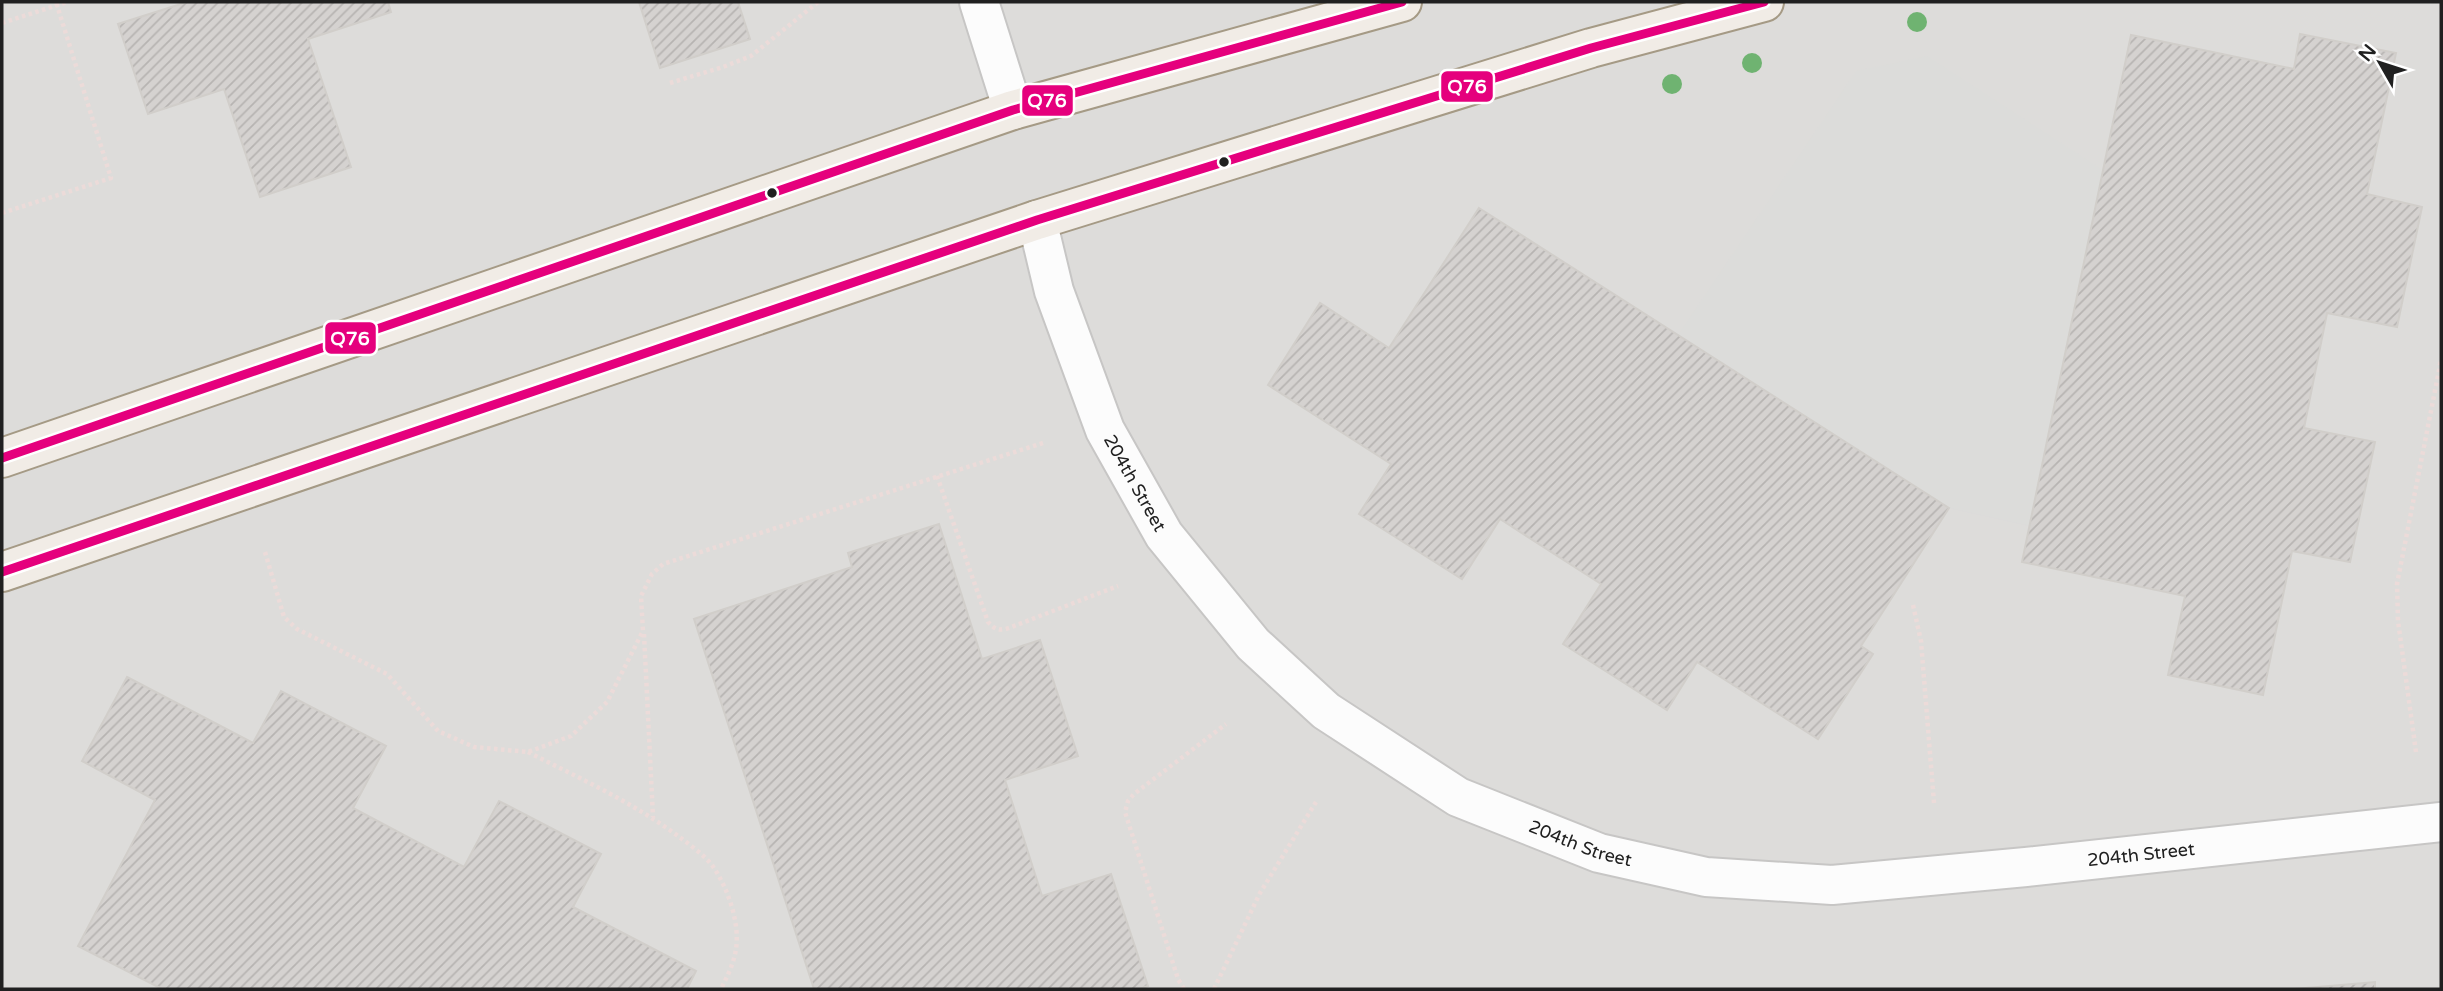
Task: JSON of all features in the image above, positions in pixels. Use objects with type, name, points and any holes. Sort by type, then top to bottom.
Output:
[{"type":"main road","points":[[2,457],[1013,110],[1402,2]]},
{"type":"main road","points":[[2,572],[1037,220],[1591,48],[1764,2]]},
{"type":"street","points":[[979,2],[1013,110]]},
{"type":"street","name":"204th Street","points":[[1037,220],[1054,291],[1105,430],[1164,535],[1253,644],[1326,711],[1458,797],[1600,853],[1706,877],[1832,884],[2068,863],[2441,822]]},
{"type":"path","points":[[2,23],[57,3],[67,2]]},
{"type":"path","points":[[670,83],[723,68],[751,56],[818,2]]},
{"type":"path","points":[[2,213],[111,178],[57,3]]},
{"type":"path","points":[[2416,751],[2398,621],[2398,584],[2441,360]]},
{"type":"path","points":[[653,818],[641,597],[652,574],[663,564],[1043,443]]},
{"type":"path","points":[[937,476],[988,622],[994,628],[1006,629],[1118,586]]},
{"type":"path","points":[[265,552],[284,617],[297,629],[387,674],[438,731],[474,747],[527,752],[653,818],[695,848],[713,867],[727,895],[735,923],[736,948],[721,989]]},
{"type":"path","points":[[1913,605],[1921,640],[1934,803]]},
{"type":"path","points":[[527,752],[571,736],[607,702],[643,631]]},
{"type":"path","points":[[1184,989],[1178,979],[1125,813],[1128,801],[1134,794],[1226,724]]},
{"type":"path","points":[[1214,989],[1260,893],[1316,802]]},
{"type":"shaded area","points":[[2,2],[2441,2],[2441,989],[2,989]]},
{"type":"shaded area","points":[[1927,56],[2103,170],[2030,526],[1949,508],[1678,335],[1856,71]]},
{"type":"building","points":[[187,2],[388,2],[391,12],[308,39],[351,167],[260,197],[224,89],[148,114],[118,24]]},
{"type":"building","points":[[639,2],[738,2],[750,39],[660,68]]},
{"type":"building","points":[[2300,34],[2396,53],[2367,194],[2422,207],[2397,327],[2327,313],[2304,428],[2375,442],[2350,562],[2292,551],[2263,695],[2168,675],[2185,596],[2022,562],[2131,35],[2294,69]]},
{"type":"building","points":[[1479,208],[1949,508],[1861,646],[1873,654],[1818,739],[1697,662],[1667,710],[1563,644],[1601,584],[1500,519],[1462,579],[1359,514],[1391,464],[1268,385],[1320,303],[1389,348]]},
{"type":"building","points":[[939,524],[982,659],[1040,640],[1078,756],[1005,780],[1042,896],[1111,874],[1148,986],[1139,989],[814,989],[694,619],[852,567],[848,553]]},
{"type":"building","points":[[127,677],[253,743],[281,691],[386,746],[353,808],[464,867],[499,801],[601,854],[573,907],[696,971],[687,989],[162,989],[78,946],[155,800],[82,761]]},
{"type":"building","points":[[2375,982],[2375,989],[2294,989]]},
{"type":"transit line","name":"Q76","points":[[2,458],[1013,110],[1402,2]]},
{"type":"transit line","name":"Q76","points":[[2,572],[1037,220],[1591,48],[1764,2]]}]
